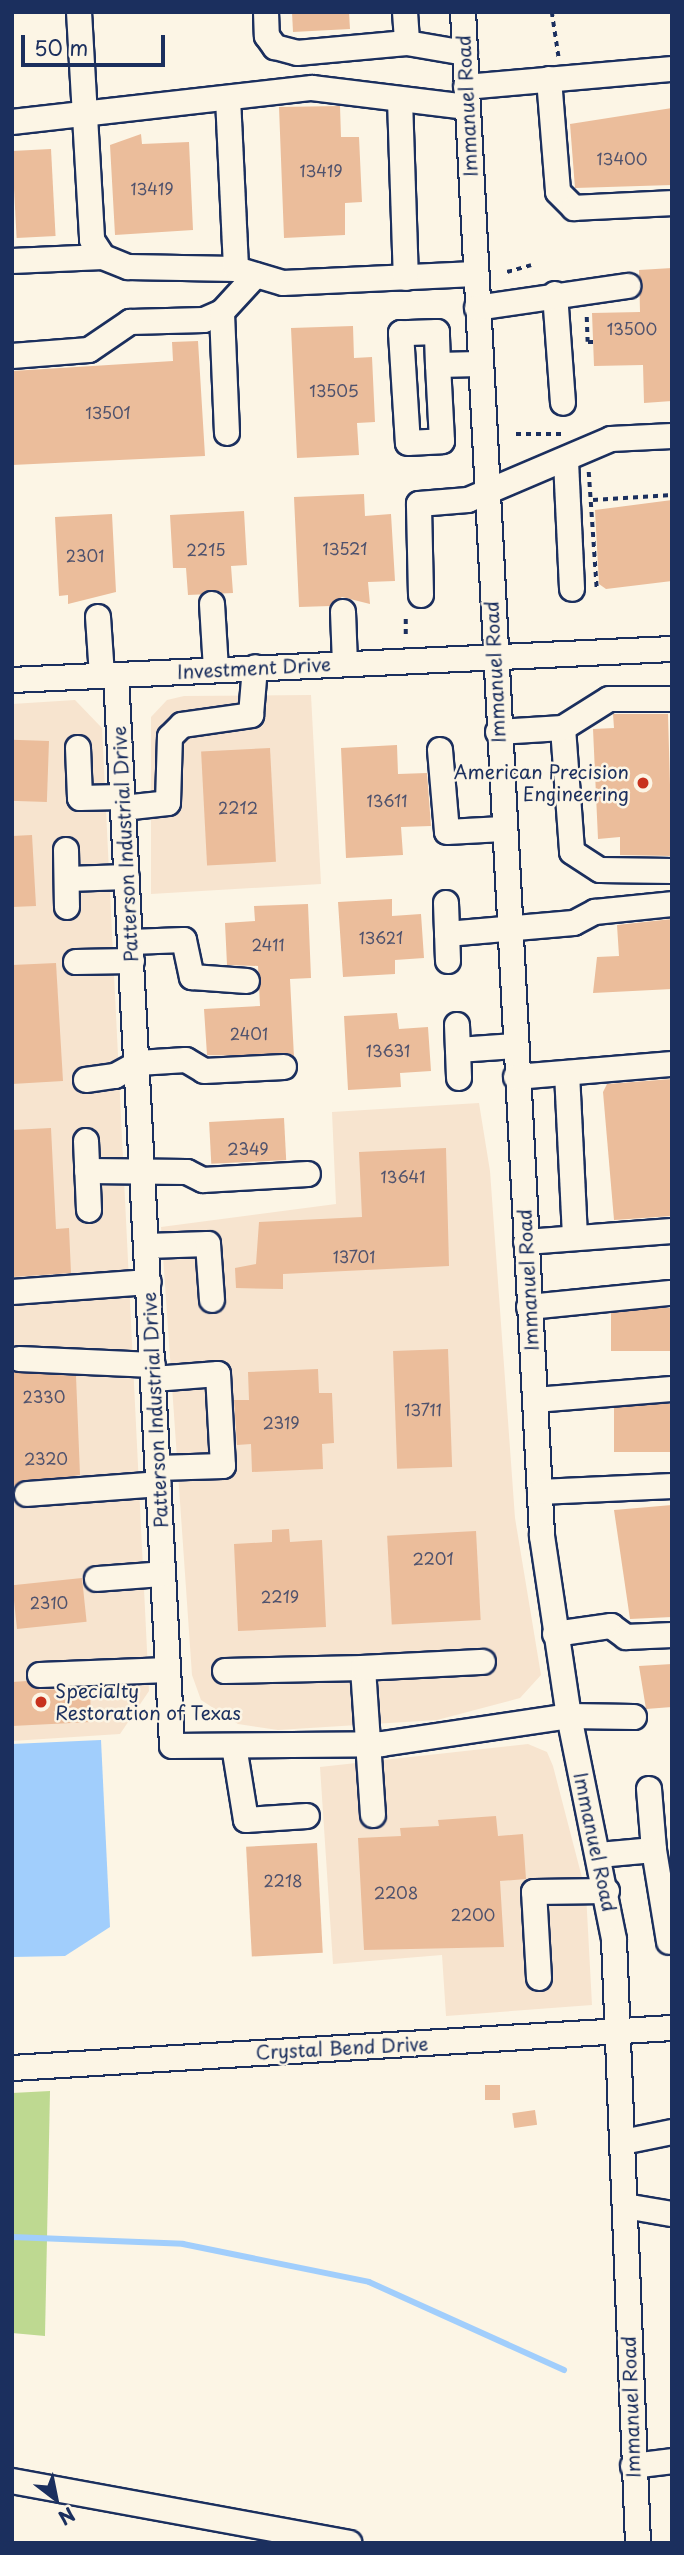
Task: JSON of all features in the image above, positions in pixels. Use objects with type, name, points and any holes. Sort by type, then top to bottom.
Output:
[{"type":"street","points":[[79,12],[92,240],[103,257]]},
{"type":"street","points":[[266,12],[267,36],[275,47],[297,53],[407,43],[465,53]]},
{"type":"street","points":[[405,12],[407,43]]},
{"type":"street","name":"Immanuel Road","points":[[463,12],[485,491],[540,1492],[555,1634],[569,1716],[607,1891],[618,2032],[638,2543]]},
{"type":"street","points":[[12,122],[313,88],[400,100],[467,97],[556,79],[672,69]]},
{"type":"street","points":[[556,79],[558,192],[574,208],[672,203]]},
{"type":"street","points":[[227,433],[222,312],[246,272],[228,98]]},
{"type":"street","points":[[400,100],[406,278]]},
{"type":"street","points":[[12,261],[103,257],[128,267],[246,272],[283,283],[475,274]]},
{"type":"street","points":[[477,307],[555,294],[628,286]]},
{"type":"street","points":[[555,294],[563,402]]},
{"type":"street","points":[[12,356],[89,349],[130,322],[204,320],[222,312]]},
{"type":"street","points":[[438,365],[480,363]]},
{"type":"street","points":[[421,595],[419,504],[468,500],[485,491],[577,466],[611,439],[672,436]]},
{"type":"street","points":[[572,589],[577,466]]},
{"type":"street","points":[[212,604],[216,669]]},
{"type":"street","points":[[343,612],[345,663]]},
{"type":"street","name":"Patterson Industrial Drive","points":[[98,617],[109,676],[127,877],[172,1746],[369,1744],[569,1716],[634,1717]]},
{"type":"street","name":"Investment Drive","points":[[12,680],[672,649]]},
{"type":"street","points":[[78,748],[80,798],[168,803],[165,752],[182,725],[251,715],[255,667]]},
{"type":"street","points":[[498,732],[563,728],[608,699],[672,699]]},
{"type":"street","points":[[563,728],[572,852],[600,870],[672,871]]},
{"type":"street","points":[[440,750],[447,832],[503,829]]},
{"type":"street","points":[[66,850],[67,907]]},
{"type":"street","points":[[66,879],[127,877]]},
{"type":"street","points":[[446,903],[448,961]]},
{"type":"street","points":[[446,934],[575,923],[595,912],[672,904]]},
{"type":"street","points":[[76,962],[184,940],[192,977],[247,981]]},
{"type":"street","points":[[457,1024],[459,1078]]},
{"type":"street","points":[[458,1051],[514,1046]]},
{"type":"street","points":[[86,1080],[115,1076],[138,1063],[186,1060],[204,1071],[284,1067]]},
{"type":"street","points":[[516,1077],[672,1064]]},
{"type":"street","points":[[567,1073],[575,1238]]},
{"type":"street","points":[[86,1141],[89,1210]]},
{"type":"street","points":[[87,1171],[187,1172],[203,1180],[308,1174]]},
{"type":"street","points":[[526,1242],[672,1231]]},
{"type":"street","points":[[147,1246],[208,1244],[212,1300]]},
{"type":"street","points":[[12,1292],[149,1282]]},
{"type":"street","points":[[529,1307],[670,1293]]},
{"type":"street","points":[[19,1359],[154,1372],[218,1374],[223,1466],[27,1494]]},
{"type":"street","points":[[535,1400],[672,1389]]},
{"type":"street","points":[[540,1492],[672,1486]]},
{"type":"street","points":[[97,1579],[163,1574]]},
{"type":"street","points":[[555,1634],[611,1626],[626,1637],[672,1635]]},
{"type":"street","points":[[225,1671],[482,1662]]},
{"type":"street","points":[[363,1668],[373,1815]]},
{"type":"street","points":[[40,1675],[168,1670]]},
{"type":"street","points":[[234,1746],[246,1820],[307,1816]]},
{"type":"street","points":[[649,1789],[654,1850],[669,1942]]},
{"type":"street","points":[[599,1855],[654,1850]]},
{"type":"street","points":[[538,1978],[534,1892],[607,1891]]},
{"type":"street","name":"Crystal Bend Drive","points":[[12,2068],[672,2028]]},
{"type":"street","points":[[622,2142],[672,2132]]},
{"type":"street","points":[[625,2206],[672,2214]]},
{"type":"street","points":[[633,2466],[672,2461]]},
{"type":"street","points":[[12,2481],[349,2543]]},
{"type":"path","points":[[552,12],[556,79]]},
{"type":"path","points":[[507,272],[531,265]]},
{"type":"path","points":[[587,317],[588,342],[594,342]]},
{"type":"path","points":[[516,434],[572,435]]},
{"type":"path","points":[[577,466],[593,500],[597,588]]},
{"type":"path","points":[[593,500],[672,495]]},
{"type":"path","points":[[406,619],[406,637]]},
{"type":"shaded area","points":[[311,695],[321,884],[151,894],[151,717],[167,700],[184,696]]},
{"type":"shaded area","points":[[75,700],[102,728],[149,1691],[120,1734],[12,1741],[12,704]]},
{"type":"shaded area","points":[[479,1103],[490,1171],[515,1518],[541,1675],[520,1698],[437,1720],[278,1730],[238,1724],[201,1700],[192,1675],[161,1227],[336,1204],[332,1112]]},
{"type":"shaded area","points":[[528,1744],[547,1752],[553,1766],[586,1893],[592,2005],[446,2016],[442,1955],[333,1964],[320,1767]]},
{"type":"green space","points":[[50,2091],[45,2336],[12,2333],[12,2093]]},
{"type":"water","points":[[101,1740],[110,1927],[65,1956],[12,1957],[12,1744]]},
{"type":"building","points":[[292,12],[349,12],[350,29],[293,32]]},
{"type":"building","points":[[340,106],[341,137],[359,137],[362,202],[345,203],[345,235],[284,238],[279,107]]},
{"type":"building","points":[[672,108],[672,185],[575,188],[570,124]]},
{"type":"building","points":[[141,134],[142,144],[189,142],[193,230],[115,235],[110,145]]},
{"type":"building","points":[[51,149],[56,236],[17,238],[12,151]]},
{"type":"building","points":[[672,268],[672,401],[644,403],[643,365],[594,366],[592,313],[640,312],[639,270]]},
{"type":"building","points":[[353,326],[354,358],[372,357],[375,422],[357,423],[359,455],[297,458],[291,328]]},
{"type":"building","points":[[198,341],[205,456],[12,465],[12,371],[173,361],[172,342]]},
{"type":"building","points":[[364,494],[365,516],[391,514],[395,581],[368,582],[370,604],[342,597],[330,606],[299,607],[294,497]]},
{"type":"building","points":[[672,500],[672,581],[606,589],[599,584],[595,510]]},
{"type":"building","points":[[244,511],[247,565],[231,566],[233,593],[188,595],[186,568],[173,568],[170,515]]},
{"type":"building","points":[[112,514],[116,592],[68,604],[68,595],[59,596],[55,517]]},
{"type":"building","name":"American Precision Engineering","points":[[613,714],[668,714],[672,856],[620,855],[620,837],[598,839],[593,729],[614,728]]},
{"type":"building","points":[[12,740],[49,741],[47,802],[12,801]]},
{"type":"building","points":[[397,745],[398,774],[427,773],[431,826],[401,827],[403,855],[346,858],[341,748]]},
{"type":"building","points":[[270,748],[276,862],[207,865],[201,752]]},
{"type":"building","points":[[32,835],[36,906],[12,907],[12,836]]},
{"type":"building","points":[[392,899],[392,916],[421,914],[424,958],[395,960],[395,974],[343,977],[338,902]]},
{"type":"building","points":[[308,904],[311,978],[290,979],[294,1057],[207,1055],[204,1009],[260,1006],[258,966],[227,965],[225,923],[255,921],[254,906]]},
{"type":"building","points":[[672,919],[672,989],[593,993],[597,957],[619,956],[617,925]]},
{"type":"building","points":[[56,963],[63,1081],[12,1084],[12,965]]},
{"type":"building","points":[[397,1013],[399,1029],[428,1027],[431,1071],[400,1073],[401,1087],[348,1090],[344,1016]]},
{"type":"building","points":[[672,1079],[672,1216],[614,1220],[603,1092],[607,1084]]},
{"type":"building","points":[[284,1118],[286,1160],[211,1164],[209,1122]]},
{"type":"building","points":[[51,1128],[56,1229],[69,1228],[71,1273],[12,1277],[12,1130]]},
{"type":"building","points":[[446,1148],[449,1266],[283,1274],[283,1289],[236,1288],[235,1268],[256,1264],[259,1222],[362,1217],[359,1152]]},
{"type":"building","points":[[611,1308],[672,1308],[672,1351],[611,1351]]},
{"type":"building","points":[[448,1349],[452,1467],[397,1469],[393,1351]]},
{"type":"building","points":[[318,1369],[319,1393],[332,1393],[334,1443],[322,1444],[323,1469],[252,1472],[251,1444],[237,1445],[234,1400],[249,1400],[248,1372]]},
{"type":"building","points":[[12,1372],[76,1376],[80,1475],[12,1486]]},
{"type":"building","points":[[614,1404],[672,1404],[672,1452],[614,1452]]},
{"type":"building","points":[[672,1505],[672,1617],[630,1619],[614,1510]]},
{"type":"building","points":[[289,1529],[290,1542],[322,1540],[326,1627],[238,1631],[234,1544],[272,1542],[272,1530]]},
{"type":"building","points":[[476,1531],[481,1620],[392,1625],[387,1536]]},
{"type":"building","points":[[82,1578],[87,1622],[17,1629],[12,1585]]},
{"type":"building","points":[[672,1664],[672,1707],[646,1709],[639,1666]]},
{"type":"building","points":[[27,1681],[40,1690],[90,1688],[91,1722],[12,1726],[12,1682]]},
{"type":"building","points":[[496,1816],[498,1836],[523,1834],[526,1879],[500,1881],[504,1947],[364,1950],[358,1838],[401,1836],[400,1828],[439,1826],[438,1820]]},
{"type":"building","points":[[317,1843],[323,1953],[252,1957],[246,1847]]},
{"type":"building","points":[[485,2085],[500,2085],[500,2100],[485,2100]]},
{"type":"building","points":[[535,2110],[537,2125],[514,2128],[512,2113]]},
{"type":"waterway","points":[[12,2237],[183,2244],[369,2282],[564,2370]]},
{"type":"place","name":"American Precision Engineering","points":[[643,783]]},
{"type":"place","name":"Specialty Restoration of Texas","points":[[41,1702]]}]
